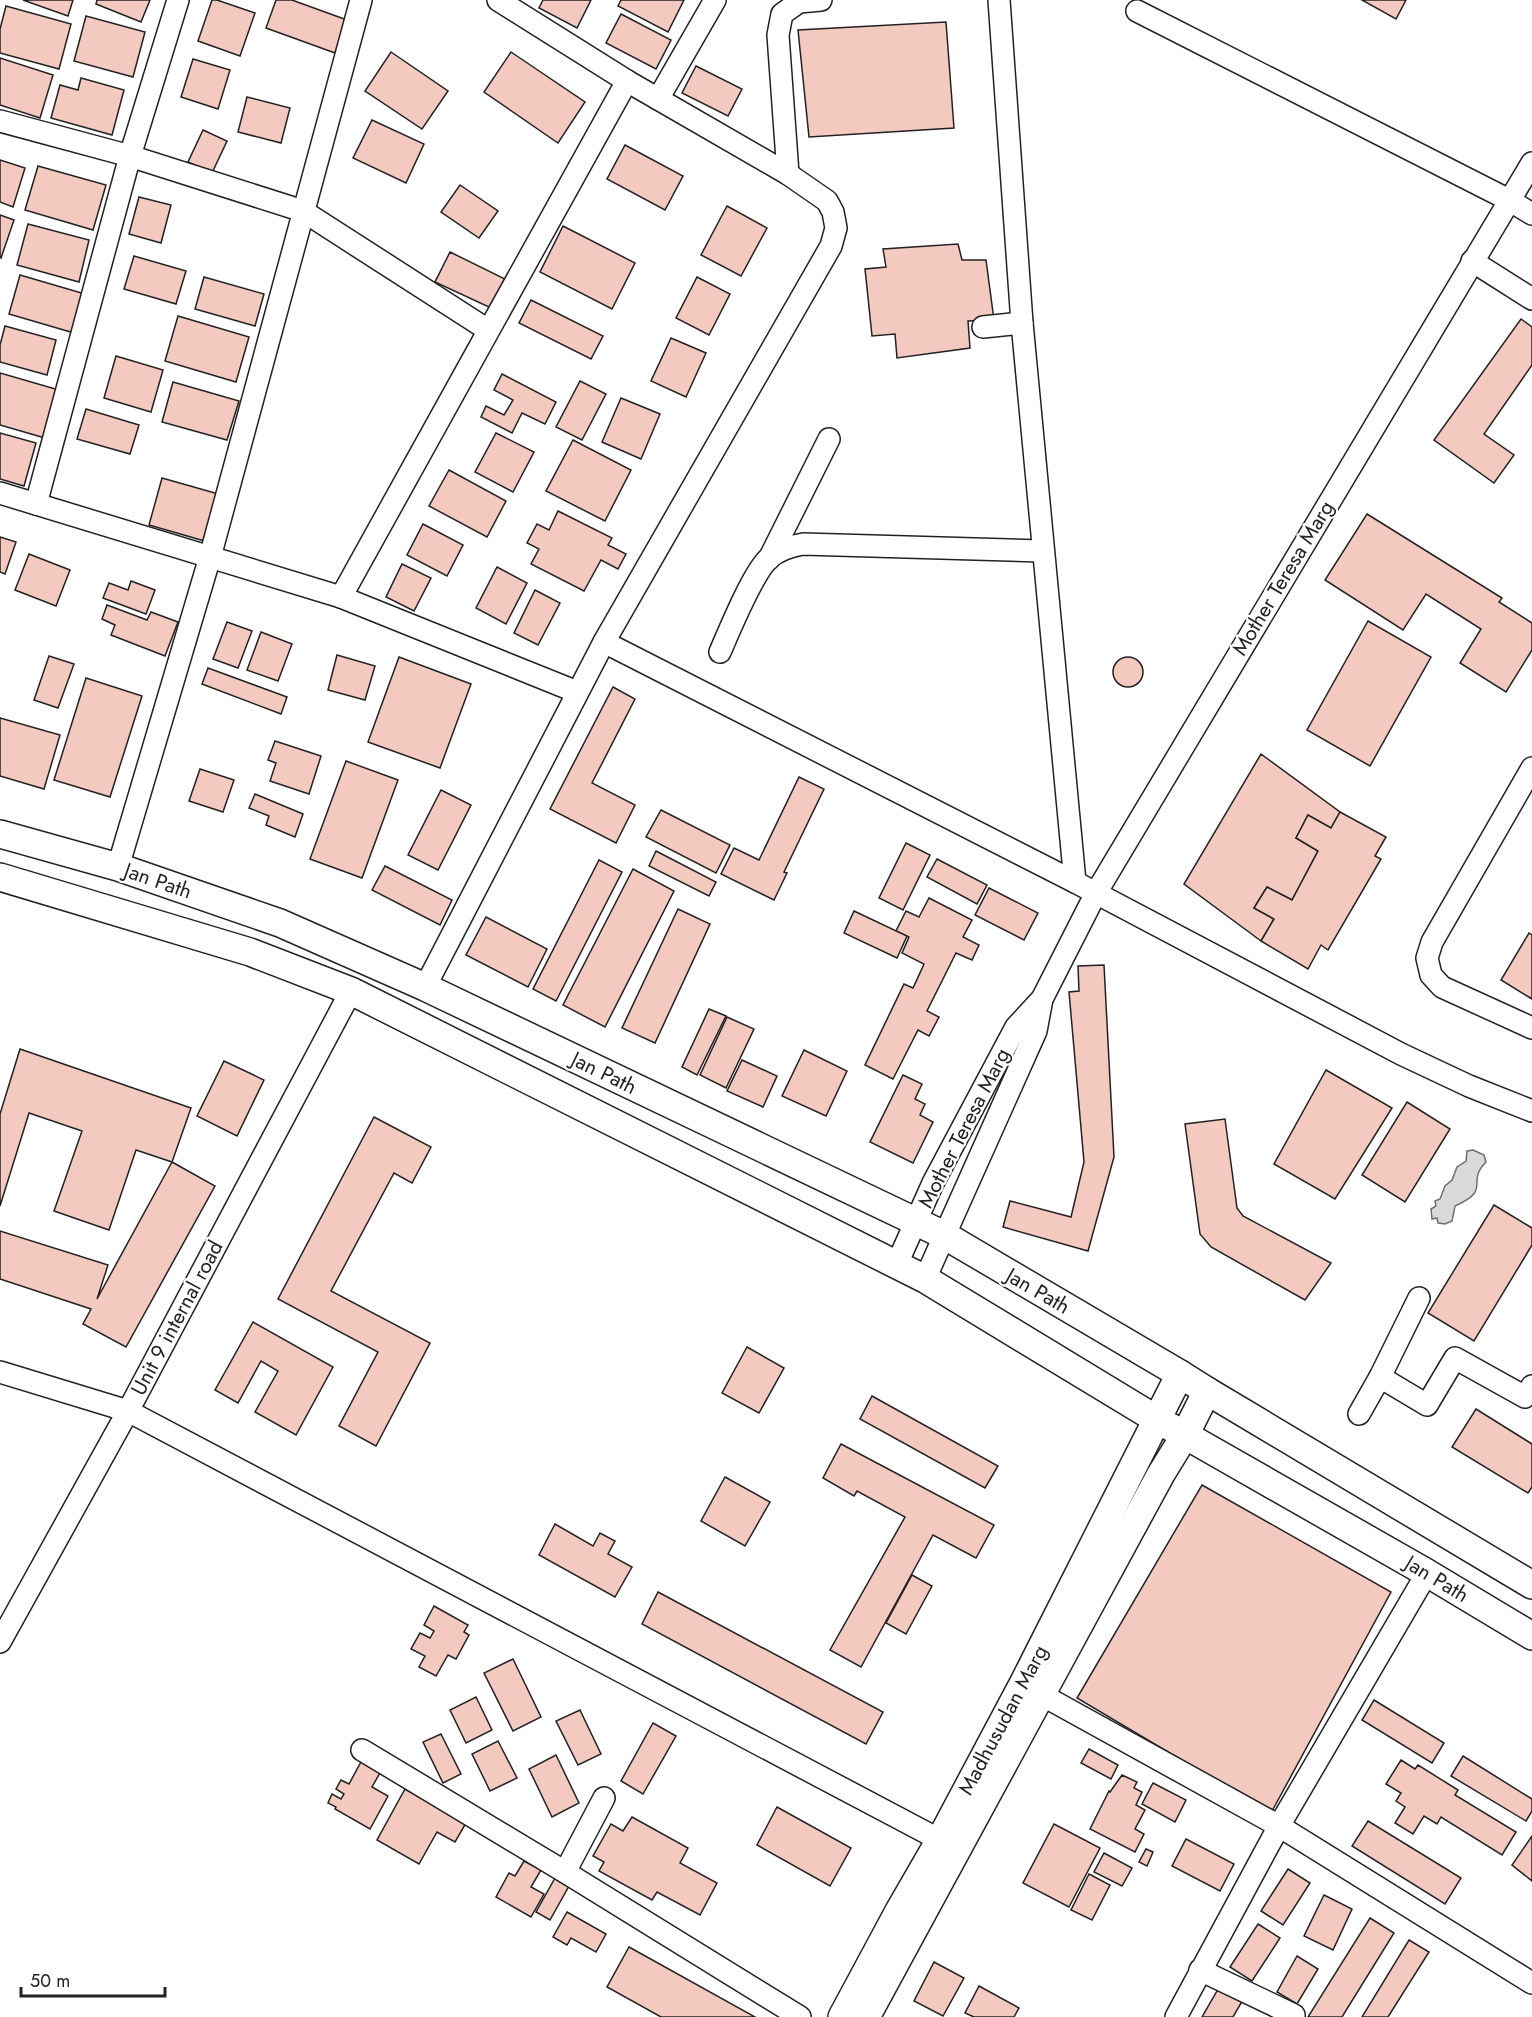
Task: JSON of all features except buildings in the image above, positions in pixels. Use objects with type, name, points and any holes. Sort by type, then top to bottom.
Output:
[{"type":"main road","name":"Jan Path","points":[[0,834],[118,867],[280,923],[425,987],[944,1235],[1207,1391]]},
{"type":"main road","name":"Jan Path","points":[[0,877],[250,952],[351,991],[925,1279],[1156,1419],[1428,1573],[1532,1636]]},
{"type":"main road","name":"Madhusudan Marg","points":[[842,2017],[888,1930],[940,1840],[1180,1374]]},
{"type":"main road","name":"Madhusudan Marg","points":[[866,2017],[1207,1391]]},
{"type":"main road","points":[[1207,1391],[1532,1585]]},
{"type":"street","points":[[36,504],[130,156],[178,0]]},
{"type":"street","points":[[118,867],[210,557],[361,0]]},
{"type":"street","points":[[658,99],[715,0]]},
{"type":"street","points":[[788,174],[778,35],[782,14],[799,2],[820,0]]},
{"type":"street","points":[[999,0],[1022,323],[1075,882]]},
{"type":"street","points":[[425,987],[604,642],[831,246],[836,228],[833,212],[827,201],[788,174],[627,81],[506,2]]},
{"type":"street","points":[[1137,11],[1509,200],[1532,214]]},
{"type":"street","points":[[341,597],[627,81]]},
{"type":"street","points":[[0,121],[130,156],[303,211],[488,330]]},
{"type":"street","name":"Mother Teresa Marg","points":[[896,1266],[933,1184],[1016,1027],[1042,999],[1096,893],[1532,163]]},
{"type":"street","points":[[1472,261],[1532,299]]},
{"type":"street","points":[[983,327],[1022,323]]},
{"type":"street","points":[[720,652],[756,577],[768,559],[830,439]]},
{"type":"street","points":[[0,493],[341,597],[577,692]]},
{"type":"street","points":[[768,559],[790,547],[803,544],[1042,551]]},
{"type":"street","points":[[604,642],[1075,882],[1401,1054],[1468,1086],[1532,1111]]},
{"type":"street","points":[[1532,768],[1432,942],[1427,958],[1431,975],[1442,987],[1532,1028]]},
{"type":"street","name":"Unit 9 internal road","points":[[0,1642],[128,1411],[351,991]]},
{"type":"street","name":"Mother Teresa Marg","points":[[925,1279],[1036,1031],[1042,999]]},
{"type":"street","points":[[1359,1413],[1380,1377],[1419,1298]]},
{"type":"street","points":[[1380,1377],[1427,1405],[1455,1358],[1525,1397],[1532,1386]]},
{"type":"street","points":[[0,1372],[128,1411],[940,1840]]},
{"type":"street","points":[[1176,2017],[1279,1826],[1428,1573]]},
{"type":"street","points":[[1042,1695],[1279,1826],[1532,1983]]},
{"type":"street","points":[[362,1750],[800,2017]]},
{"type":"street","points":[[565,1872],[604,1798]]},
{"type":"street","points":[[1200,1970],[1294,2015]]},
{"type":"shaded area","points":[[1473,1150],[1484,1155],[1486,1162],[1480,1169],[1476,1190],[1473,1195],[1455,1206],[1452,1221],[1445,1224],[1438,1223],[1437,1218],[1432,1219],[1431,1209],[1436,1206],[1435,1201],[1440,1199],[1457,1167],[1466,1161],[1467,1151]]}]
